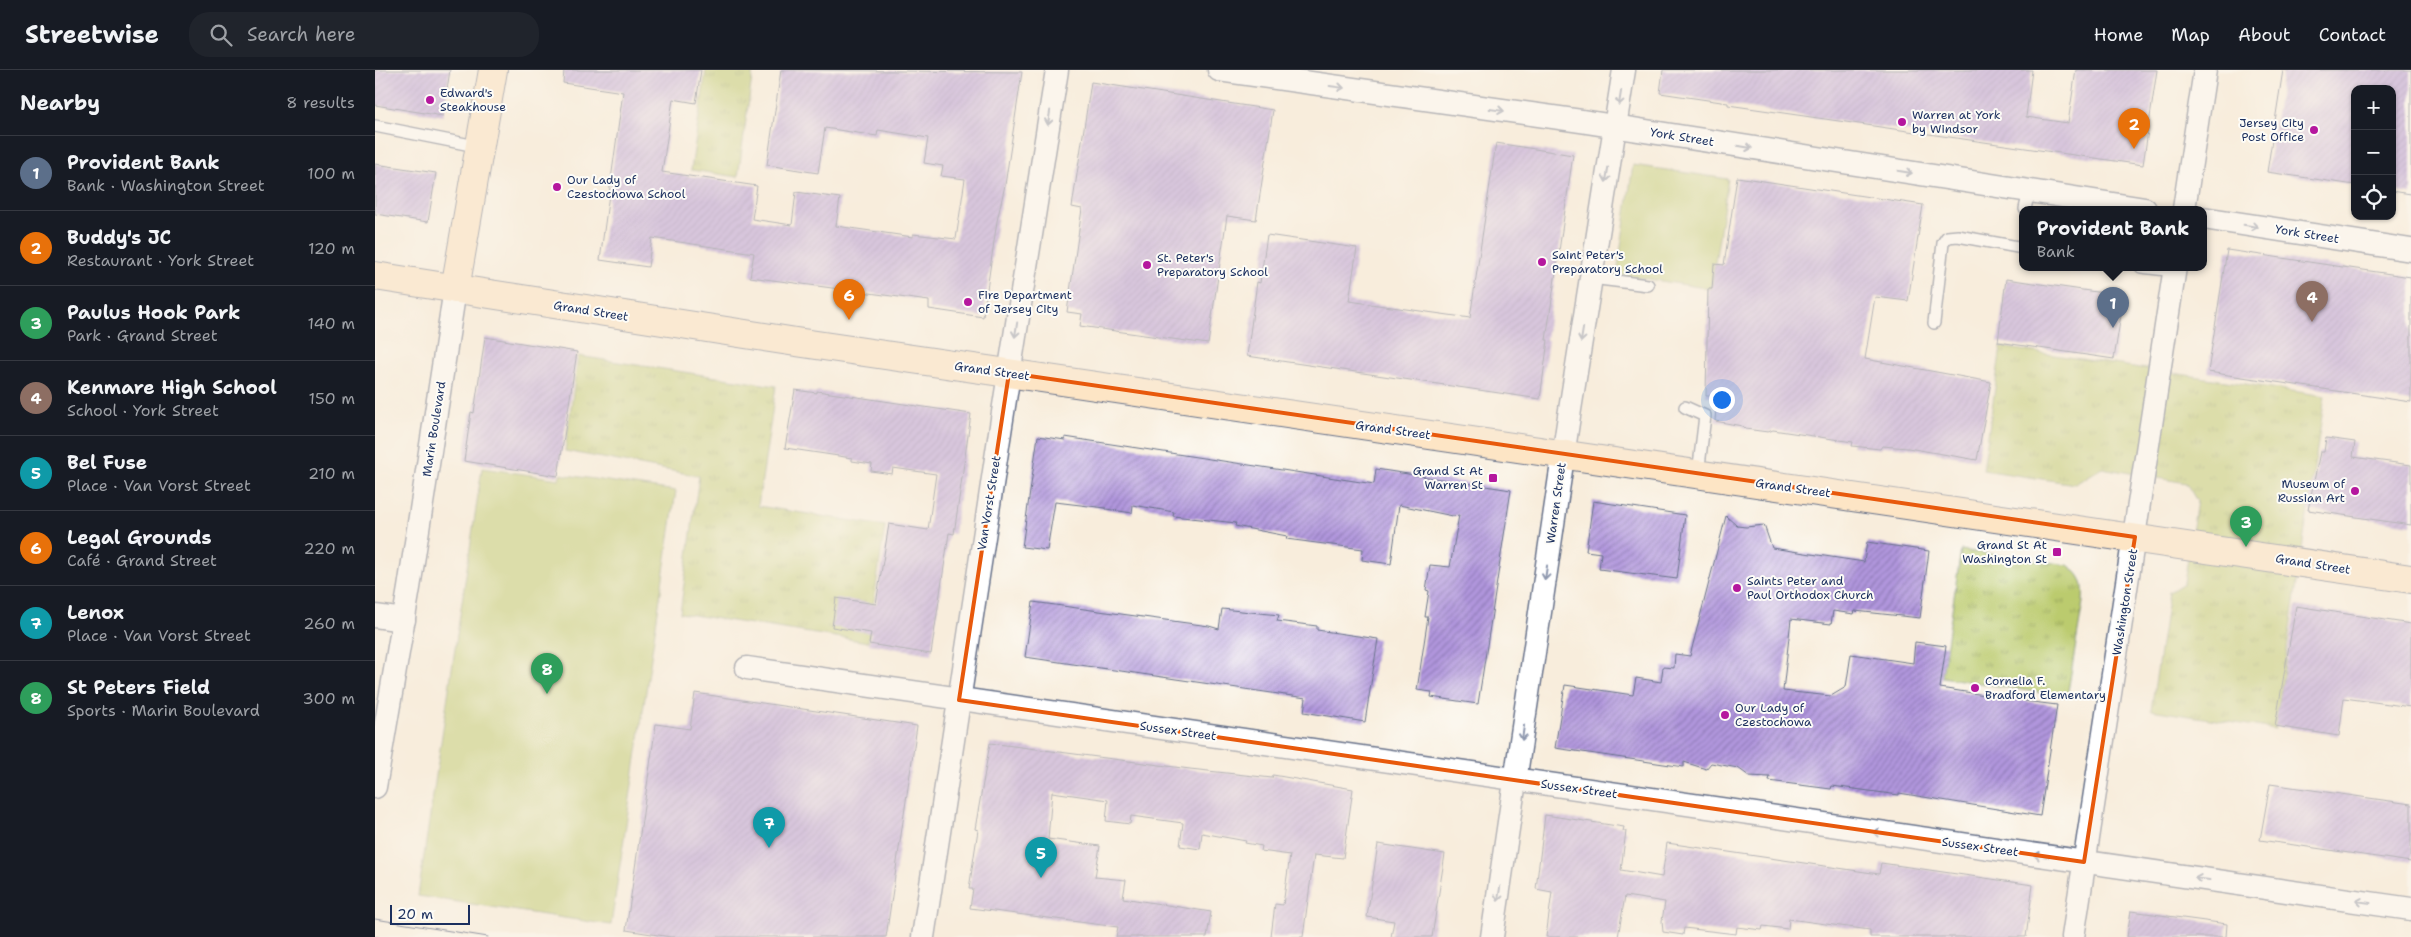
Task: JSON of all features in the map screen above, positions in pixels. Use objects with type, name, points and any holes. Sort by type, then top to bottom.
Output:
[{"type":"street","name":"Marin Boulevard","points":[[375,787],[404,620],[455,288],[493,70]]},
{"type":"street","name":"Van Vorst Street","points":[[923,937],[1057,70]]},
{"type":"street","name":"York Street","points":[[1219,70],[1615,126],[2027,200],[2106,206]]},
{"type":"street","name":"Warren Street","points":[[1492,937],[1563,455],[1625,70]]},
{"type":"street","points":[[2184,206],[2205,70]]},
{"type":"street","name":"York Street","points":[[2207,219],[2411,250]]},
{"type":"street","name":"Washington Street","points":[[2073,937],[2175,271]]},
{"type":"street","name":"Grand Street","points":[[375,276],[1009,373],[2411,579]]},
{"type":"street","points":[[375,616],[404,620]]},
{"type":"street","name":"Sussex Street","points":[[747,668],[2411,909]]},
{"type":"lane","points":[[375,126],[481,147]]},
{"type":"lane","points":[[1934,323],[1943,243],[1947,236],[1958,236],[2019,247]]},
{"type":"lane","points":[[1591,278],[1648,284]]},
{"type":"lane","points":[[1685,407],[1705,416],[1698,475]]},
{"type":"highlighted area","points":[[1009,373],[2135,537],[2084,862],[959,700]]},
{"type":"green space","points":[[706,70],[753,70],[738,177],[691,170]]},
{"type":"green space","points":[[1633,165],[1728,179],[1711,289],[1617,274]]},
{"type":"green space","points":[[2001,347],[2325,396],[2275,729],[2151,710],[2169,592],[2184,583],[2197,501],[2186,483],[2102,468],[2075,484],[1983,470]]},
{"type":"green space","points":[[578,356],[776,386],[758,506],[885,526],[868,642],[680,613],[699,476],[565,451]]},
{"type":"green space","points":[[482,468],[559,479],[560,474],[676,491],[611,925],[418,896]]},
{"type":"green space","points":[[1961,550],[2068,565],[2080,577],[2083,585],[2083,602],[2067,697],[1942,677]]},
{"type":"building","points":[[375,70],[450,70],[443,116],[375,105]]},
{"type":"building","points":[[564,70],[701,70],[696,103],[673,99],[662,172],[757,186],[752,219],[792,225],[796,192],[840,198],[836,226],[913,237],[913,234],[956,239],[965,179],[941,176],[943,166],[924,163],[928,138],[878,130],[877,136],[825,128],[818,173],[767,165],[781,70],[1022,72],[983,317],[929,309],[929,301],[750,277],[754,253],[652,238],[648,267],[600,260],[623,92],[563,83]]},
{"type":"building","points":[[1663,70],[2032,70],[2026,117],[2068,123],[2076,70],[2157,70],[2143,165],[1728,105],[1728,103],[1660,93]]},
{"type":"building","name":"Jersey City Post Office","points":[[2283,70],[2411,70],[2411,194],[2396,192],[2396,85],[2351,85],[2351,184],[2267,172]]},
{"type":"building","points":[[1091,82],[1273,110],[1256,220],[1227,216],[1208,344],[1080,326],[1082,314],[1067,312],[1082,209],[1072,207]]},
{"type":"building","name":"St. Peter's Preparatory School","points":[[1496,143],[1573,155],[1546,340],[1548,340],[1540,399],[1247,356],[1257,282],[1260,283],[1267,235],[1357,248],[1349,301],[1470,318]]},
{"type":"building","points":[[375,164],[436,173],[428,222],[375,214]]},
{"type":"building","points":[[1737,177],[1923,205],[1908,301],[1875,297],[1865,359],[1991,382],[1977,460],[1908,448],[1882,446],[1880,449],[1852,446],[1853,442],[1773,430],[1768,432],[1745,429],[1742,426],[1715,421],[1717,396],[1706,396],[1708,289],[1712,289],[1714,264],[1724,265]]},
{"type":"building","points":[[2227,250],[2411,277],[2411,402],[2208,372]]},
{"type":"building","points":[[2006,279],[2124,296],[2114,359],[1998,342]]},
{"type":"building","points":[[485,337],[577,352],[558,476],[464,461],[471,412],[474,413]]},
{"type":"building","points":[[795,390],[817,393],[817,391],[971,414],[954,534],[949,533],[931,654],[869,644],[871,633],[832,627],[836,598],[876,604],[889,524],[928,530],[936,474],[893,468],[892,474],[871,471],[872,464],[852,461],[852,458],[785,448]]},
{"type":"building","points":[[1038,436],[1065,440],[1065,437],[1374,484],[1376,469],[1511,490],[1478,704],[1431,697],[1432,692],[1417,690],[1428,617],[1425,617],[1429,591],[1426,590],[1430,565],[1450,567],[1459,515],[1453,516],[1399,505],[1391,564],[1362,560],[1363,549],[1286,539],[1287,536],[1235,526],[1236,523],[1173,516],[1174,512],[1133,505],[1132,513],[1055,502],[1047,550],[1022,547]]},
{"type":"building","name":"Museum of Russian Art","points":[[2326,438],[2355,442],[2353,457],[2411,465],[2411,525],[2308,510],[2320,452],[2324,452]]},
{"type":"building","points":[[1593,501],[1685,515],[1677,579],[1599,569],[1601,553],[1586,551]]},
{"type":"building","points":[[1726,516],[1737,526],[1764,525],[1772,548],[1864,562],[1867,542],[1929,551],[1920,618],[1855,611],[1854,614],[1833,611],[1831,624],[1791,619],[1783,691],[1831,696],[1846,687],[1851,654],[1913,663],[1915,642],[1946,646],[1940,688],[2004,698],[2012,694],[2020,695],[2024,701],[2057,705],[2040,816],[1899,793],[1899,795],[1832,786],[1831,789],[1769,781],[1770,777],[1749,776],[1738,768],[1711,763],[1706,769],[1684,762],[1684,767],[1555,748],[1565,685],[1633,695],[1636,678],[1661,682],[1663,667],[1674,668],[1675,654],[1690,656]]},
{"type":"building","points":[[1033,602],[1209,626],[1219,629],[1222,609],[1279,615],[1277,621],[1317,626],[1317,630],[1378,639],[1365,722],[1304,712],[1306,698],[1025,657]]},
{"type":"building","points":[[2296,606],[2411,624],[2411,707],[2344,698],[2339,736],[2275,726]]},
{"type":"building","points":[[695,693],[917,726],[886,937],[671,937],[626,930],[656,724],[690,729]]},
{"type":"building","points":[[990,743],[1190,769],[1272,778],[1273,775],[1353,789],[1343,858],[1314,855],[1303,937],[1271,937],[1275,904],[1283,905],[1290,855],[1261,851],[1262,846],[1245,843],[1246,841],[1202,833],[1200,849],[1180,846],[1183,823],[1131,816],[1130,824],[1106,821],[1108,800],[1052,792],[1048,839],[1100,846],[1095,877],[1126,880],[1123,898],[1211,912],[1207,937],[1116,937],[1118,927],[970,908],[973,889],[969,889],[978,830],[975,829]]},
{"type":"building","points":[[2270,784],[2411,804],[2411,862],[2260,840]]},
{"type":"building","points":[[1545,815],[1624,827],[1623,831],[1626,831],[1621,870],[1662,877],[1667,843],[1879,874],[1881,863],[2033,885],[2026,937],[1870,937],[1870,930],[1789,919],[1788,929],[1763,926],[1762,930],[1737,927],[1736,934],[1684,928],[1683,935],[1663,932],[1662,921],[1665,902],[1625,896],[1618,937],[1546,937],[1552,892],[1536,889]]},
{"type":"building","points":[[1378,844],[1445,854],[1432,937],[1391,937],[1394,921],[1367,917]]},
{"type":"building","points":[[2131,911],[2227,924],[2226,937],[2127,937]]},
{"type":"tram line","points":[[375,919],[488,937]]},
{"type":"place","name":"Edward's Steakhouse","points":[[430,100]]},
{"type":"place","name":"Warren at York by Windsor","points":[[1902,122]]},
{"type":"place","name":"Jersey City Post Office","points":[[2314,130]]},
{"type":"place","name":"Buddy's JC","points":[[2134,149]]},
{"type":"place","name":"Our Lady of Czestochowa School","points":[[557,187]]},
{"type":"place","name":"Saint Peter's Preparatory School","points":[[1542,262]]},
{"type":"place","name":"St. Peter's Preparatory School","points":[[1147,265]]},
{"type":"place","name":"Fire Department of Jersey City","points":[[968,302]]},
{"type":"place","name":"Legal Grounds","points":[[849,320]]},
{"type":"place","name":"Kenmare High School","points":[[2312,322]]},
{"type":"place","name":"Provident Bank","points":[[2113,328]]},
{"type":"place","name":"Grand St At Warren St","points":[[1493,478]]},
{"type":"place","name":"Museum of Russian Art","points":[[2355,491]]},
{"type":"place","name":"Paulus Hook Park","points":[[2246,547]]},
{"type":"place","name":"Grand St At Washington St","points":[[2057,552]]},
{"type":"place","name":"Saints Peter and Paul Orthodox Church","points":[[1737,588]]},
{"type":"place","name":"Cornelia F. Bradford Elementary","points":[[1975,688]]},
{"type":"place","name":"St Peters Field","points":[[547,694]]},
{"type":"place","name":"Our Lady of Czestochowa","points":[[1725,715]]},
{"type":"place","name":"Lenox","points":[[769,848]]},
{"type":"place","name":"Bel Fuse","points":[[1041,878]]}]
